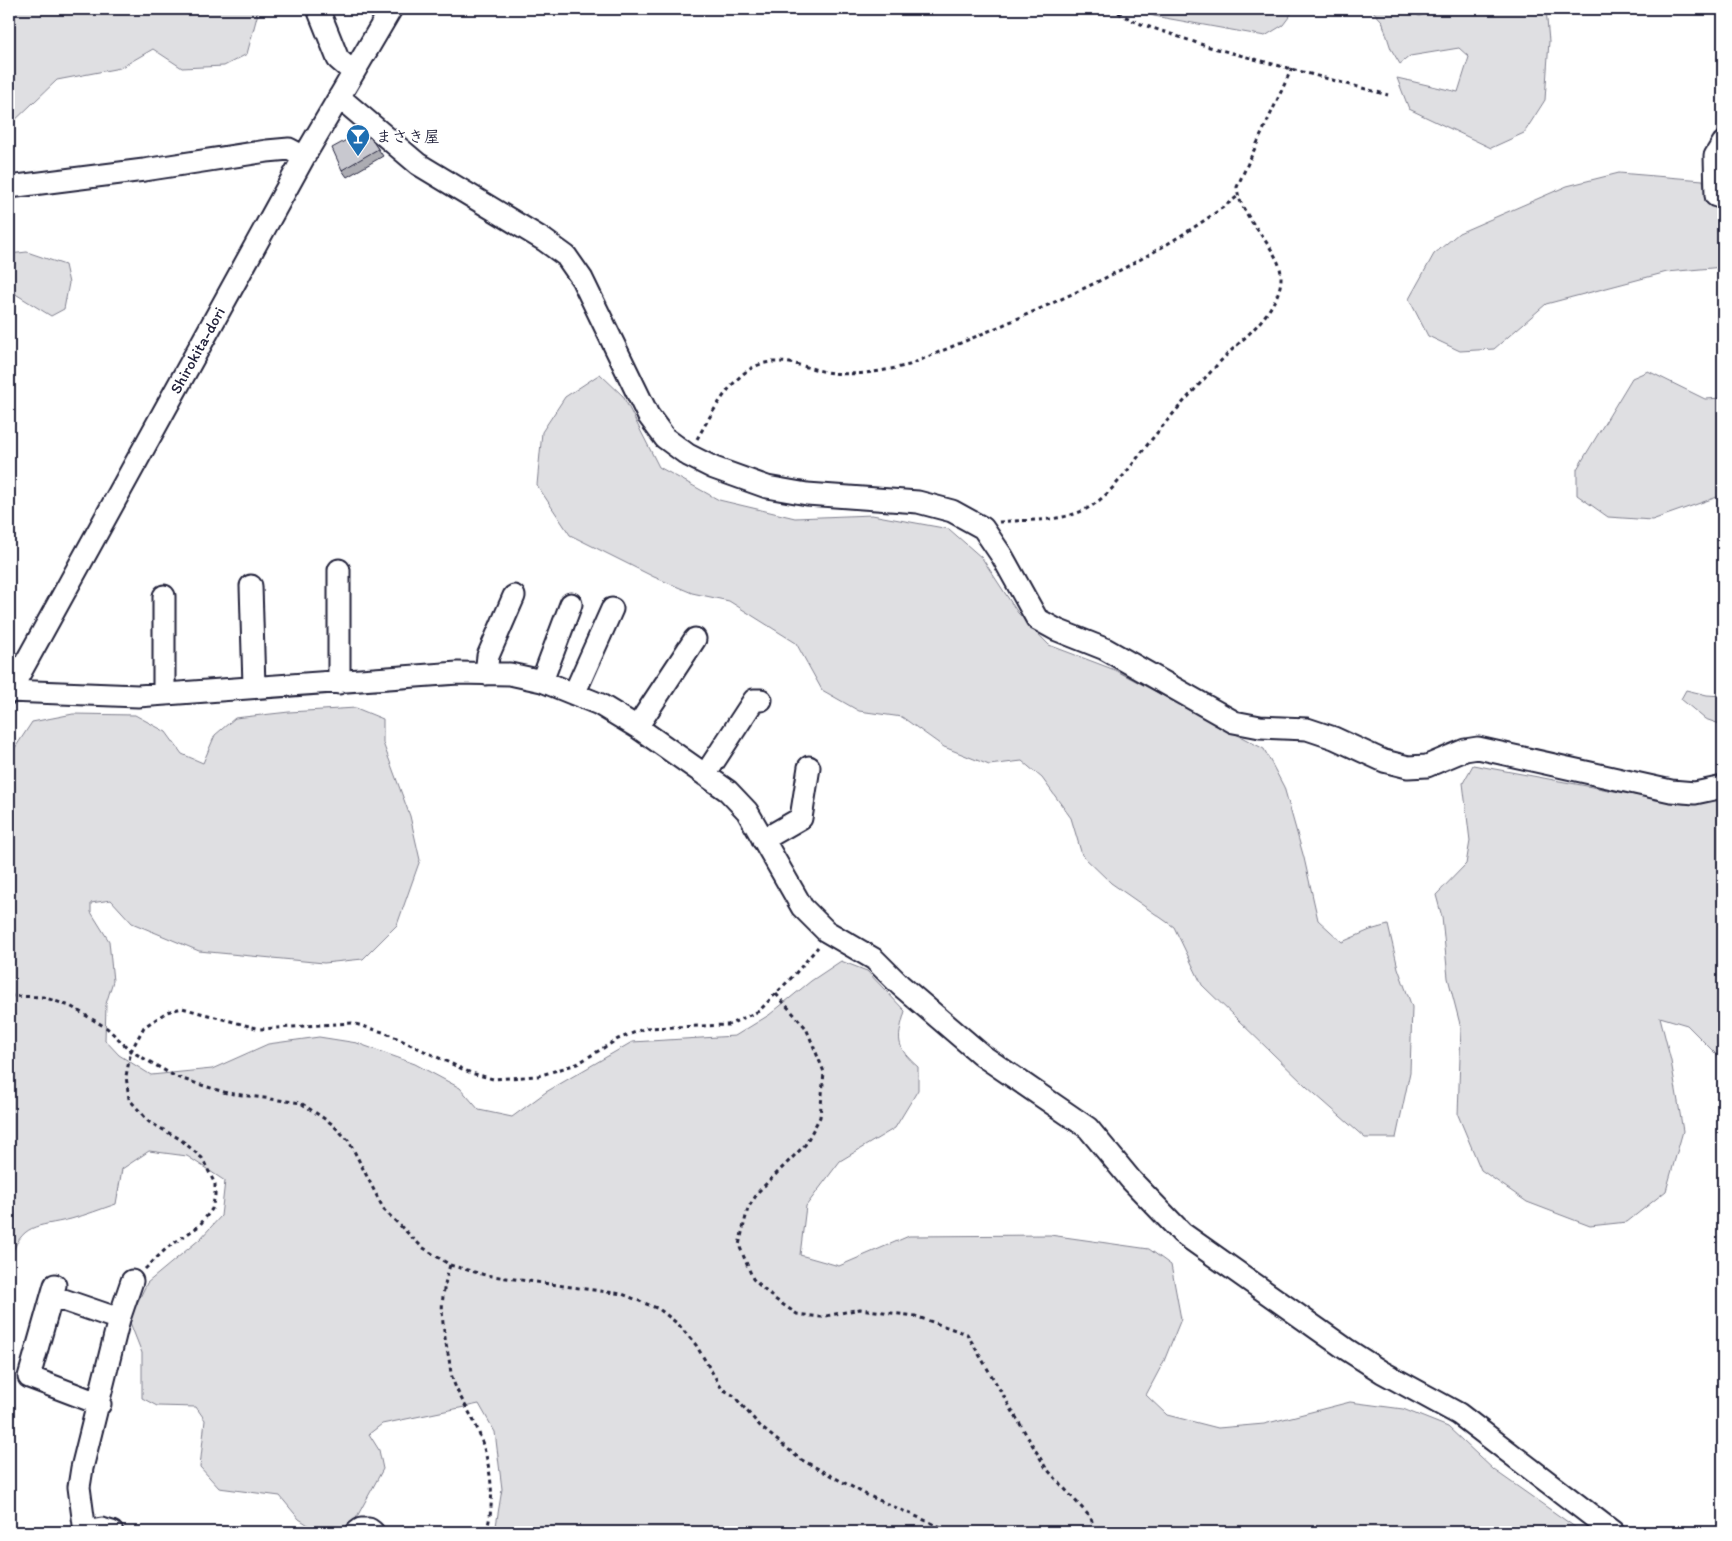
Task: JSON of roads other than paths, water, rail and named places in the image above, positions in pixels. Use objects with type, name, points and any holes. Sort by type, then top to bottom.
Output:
[{"type":"street","points":[[318,9],[338,59],[354,72]]},
{"type":"street","name":"Shirokita-dori","points":[[9,692],[304,157],[391,9]]},
{"type":"street","points":[[339,97],[418,164],[544,240],[566,256],[582,279],[648,415],[664,438],[688,455],[714,468],[767,487],[807,494],[918,502],[952,511],[982,528],[1002,556],[1037,619],[1057,630],[1105,649],[1234,722],[1260,728],[1307,729],[1334,738],[1384,761],[1408,767],[1427,766],[1465,750],[1478,748],[1671,791],[1695,792],[1723,787]]},
{"type":"street","points":[[1723,143],[1715,156],[1716,196],[1723,197]]},
{"type":"street","points":[[9,187],[144,170],[267,151],[289,149],[304,157]]},
{"type":"street","points":[[338,570],[339,683]]},
{"type":"street","points":[[251,586],[254,686]]},
{"type":"street","points":[[164,596],[164,694]]},
{"type":"street","points":[[486,674],[488,656],[514,596]]},
{"type":"street","points":[[542,680],[570,604]]},
{"type":"street","points":[[574,694],[612,609]]},
{"type":"street","points":[[637,727],[695,640]]},
{"type":"street","points":[[9,692],[138,696],[254,686],[339,683],[458,673],[510,674],[542,680],[599,704],[637,727],[728,791],[747,812],[802,907],[826,930],[874,959],[900,985],[983,1056],[1088,1128],[1157,1208],[1182,1233],[1375,1368],[1459,1414],[1613,1532]]},
{"type":"street","points":[[705,776],[754,700],[761,700]]},
{"type":"street","points":[[763,840],[801,818],[809,767]]},
{"type":"street","points":[[112,1532],[102,1529],[85,1532],[79,1487],[119,1319],[132,1281]]},
{"type":"street","points":[[100,1404],[29,1377],[54,1290],[119,1319]]},
{"type":"street","points":[[358,1532],[361,1529],[369,1529],[373,1532]]},
{"type":"place","name":"まさき屋","points":[[358,157]]}]
